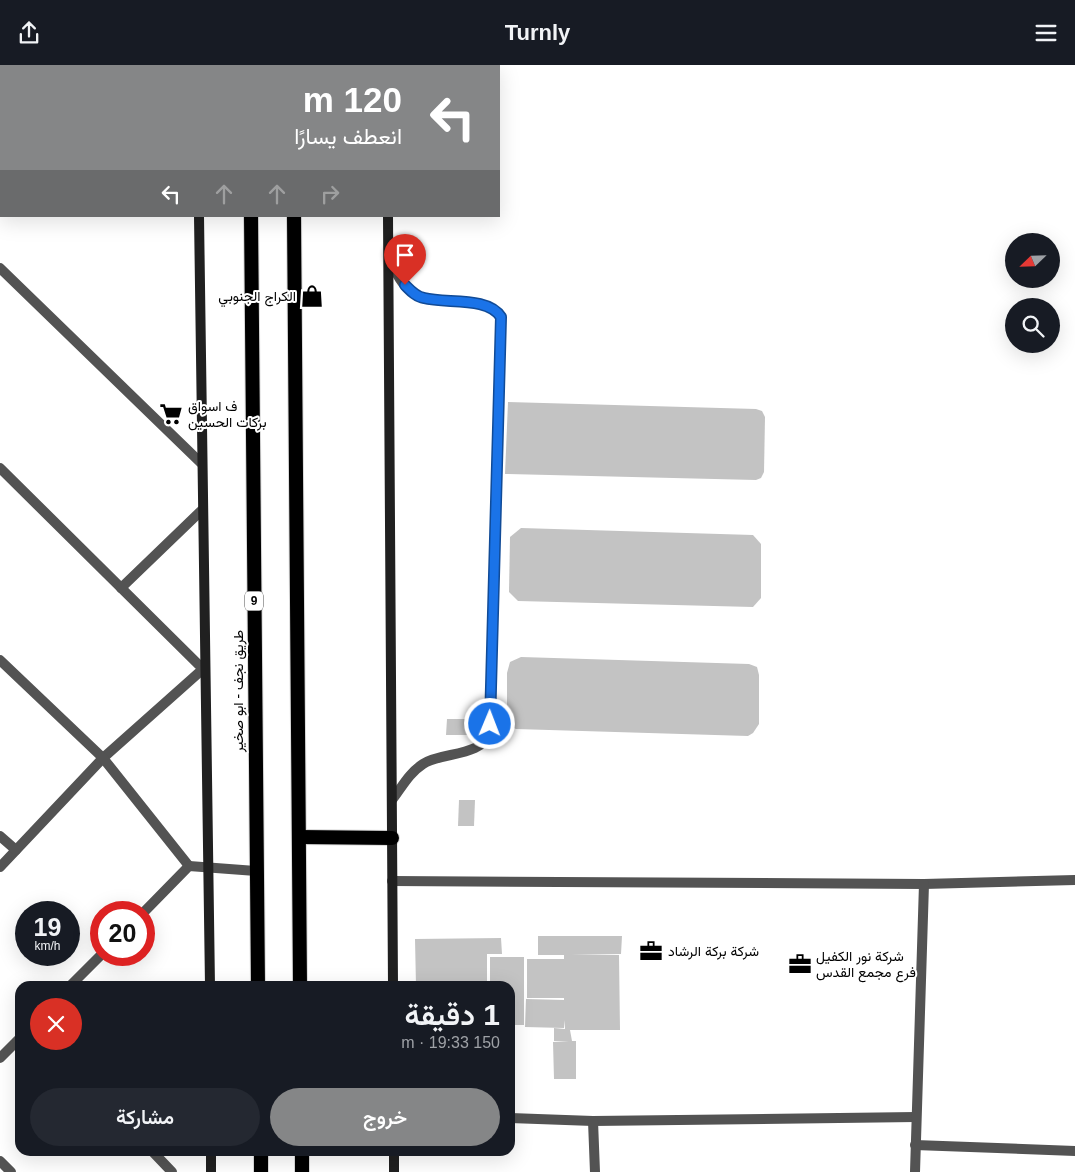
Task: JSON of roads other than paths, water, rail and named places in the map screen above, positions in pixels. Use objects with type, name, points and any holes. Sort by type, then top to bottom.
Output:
[{"type":"highway","name":"طريق نجف - ابو صخير","points":[[251,217],[258,981]]},
{"type":"highway","points":[[294,217],[300,981]]},
{"type":"highway","points":[[299,837],[392,838]]},
{"type":"highway","points":[[261,1156],[261,1172]]},
{"type":"highway","points":[[302,1156],[302,1172]]},
{"type":"main road","points":[[199,217],[203,669],[210,981]]},
{"type":"main road","points":[[388,217],[393,981]]},
{"type":"main road","points":[[211,1156],[211,1172]]},
{"type":"main road","points":[[394,1156],[394,1172]]},
{"type":"street","points":[[388,257],[405,285],[423,298],[488,305],[498,312],[501,317],[490,731],[488,738],[479,747],[424,763],[410,774],[392,800]]},
{"type":"street","points":[[0,268],[201,463]]},
{"type":"street","points":[[0,468],[203,669],[103,758],[0,867]]},
{"type":"street","points":[[121,588],[202,510]]},
{"type":"street","points":[[0,659],[103,758],[189,866],[256,871]]},
{"type":"street","points":[[0,836],[16,850]]},
{"type":"street","points":[[155,901],[189,866]]},
{"type":"street","points":[[392,881],[924,884],[1075,880]]},
{"type":"street","points":[[915,1172],[924,884]]},
{"type":"street","points":[[75,981],[90,966]]},
{"type":"street","points":[[0,1058],[15,1042]]},
{"type":"street","points":[[515,1117],[593,1121],[916,1117]]},
{"type":"street","points":[[593,1121],[595,1172]]},
{"type":"street","points":[[916,1145],[1075,1151]]},
{"type":"street","points":[[157,1156],[172,1172]]},
{"type":"street","points":[[0,1161],[11,1172]]},
{"type":"place","name":"الكراج الجنوبي","points":[[312,296]]},
{"type":"place","name":"ف اسواق بركات الحسين","points":[[171,414]]},
{"type":"place","name":"شركة بركة الرشاد","points":[[651,951]]},
{"type":"place","name":"شركة نور الكفيل فرع مجمع القدس","points":[[800,964]]}]
